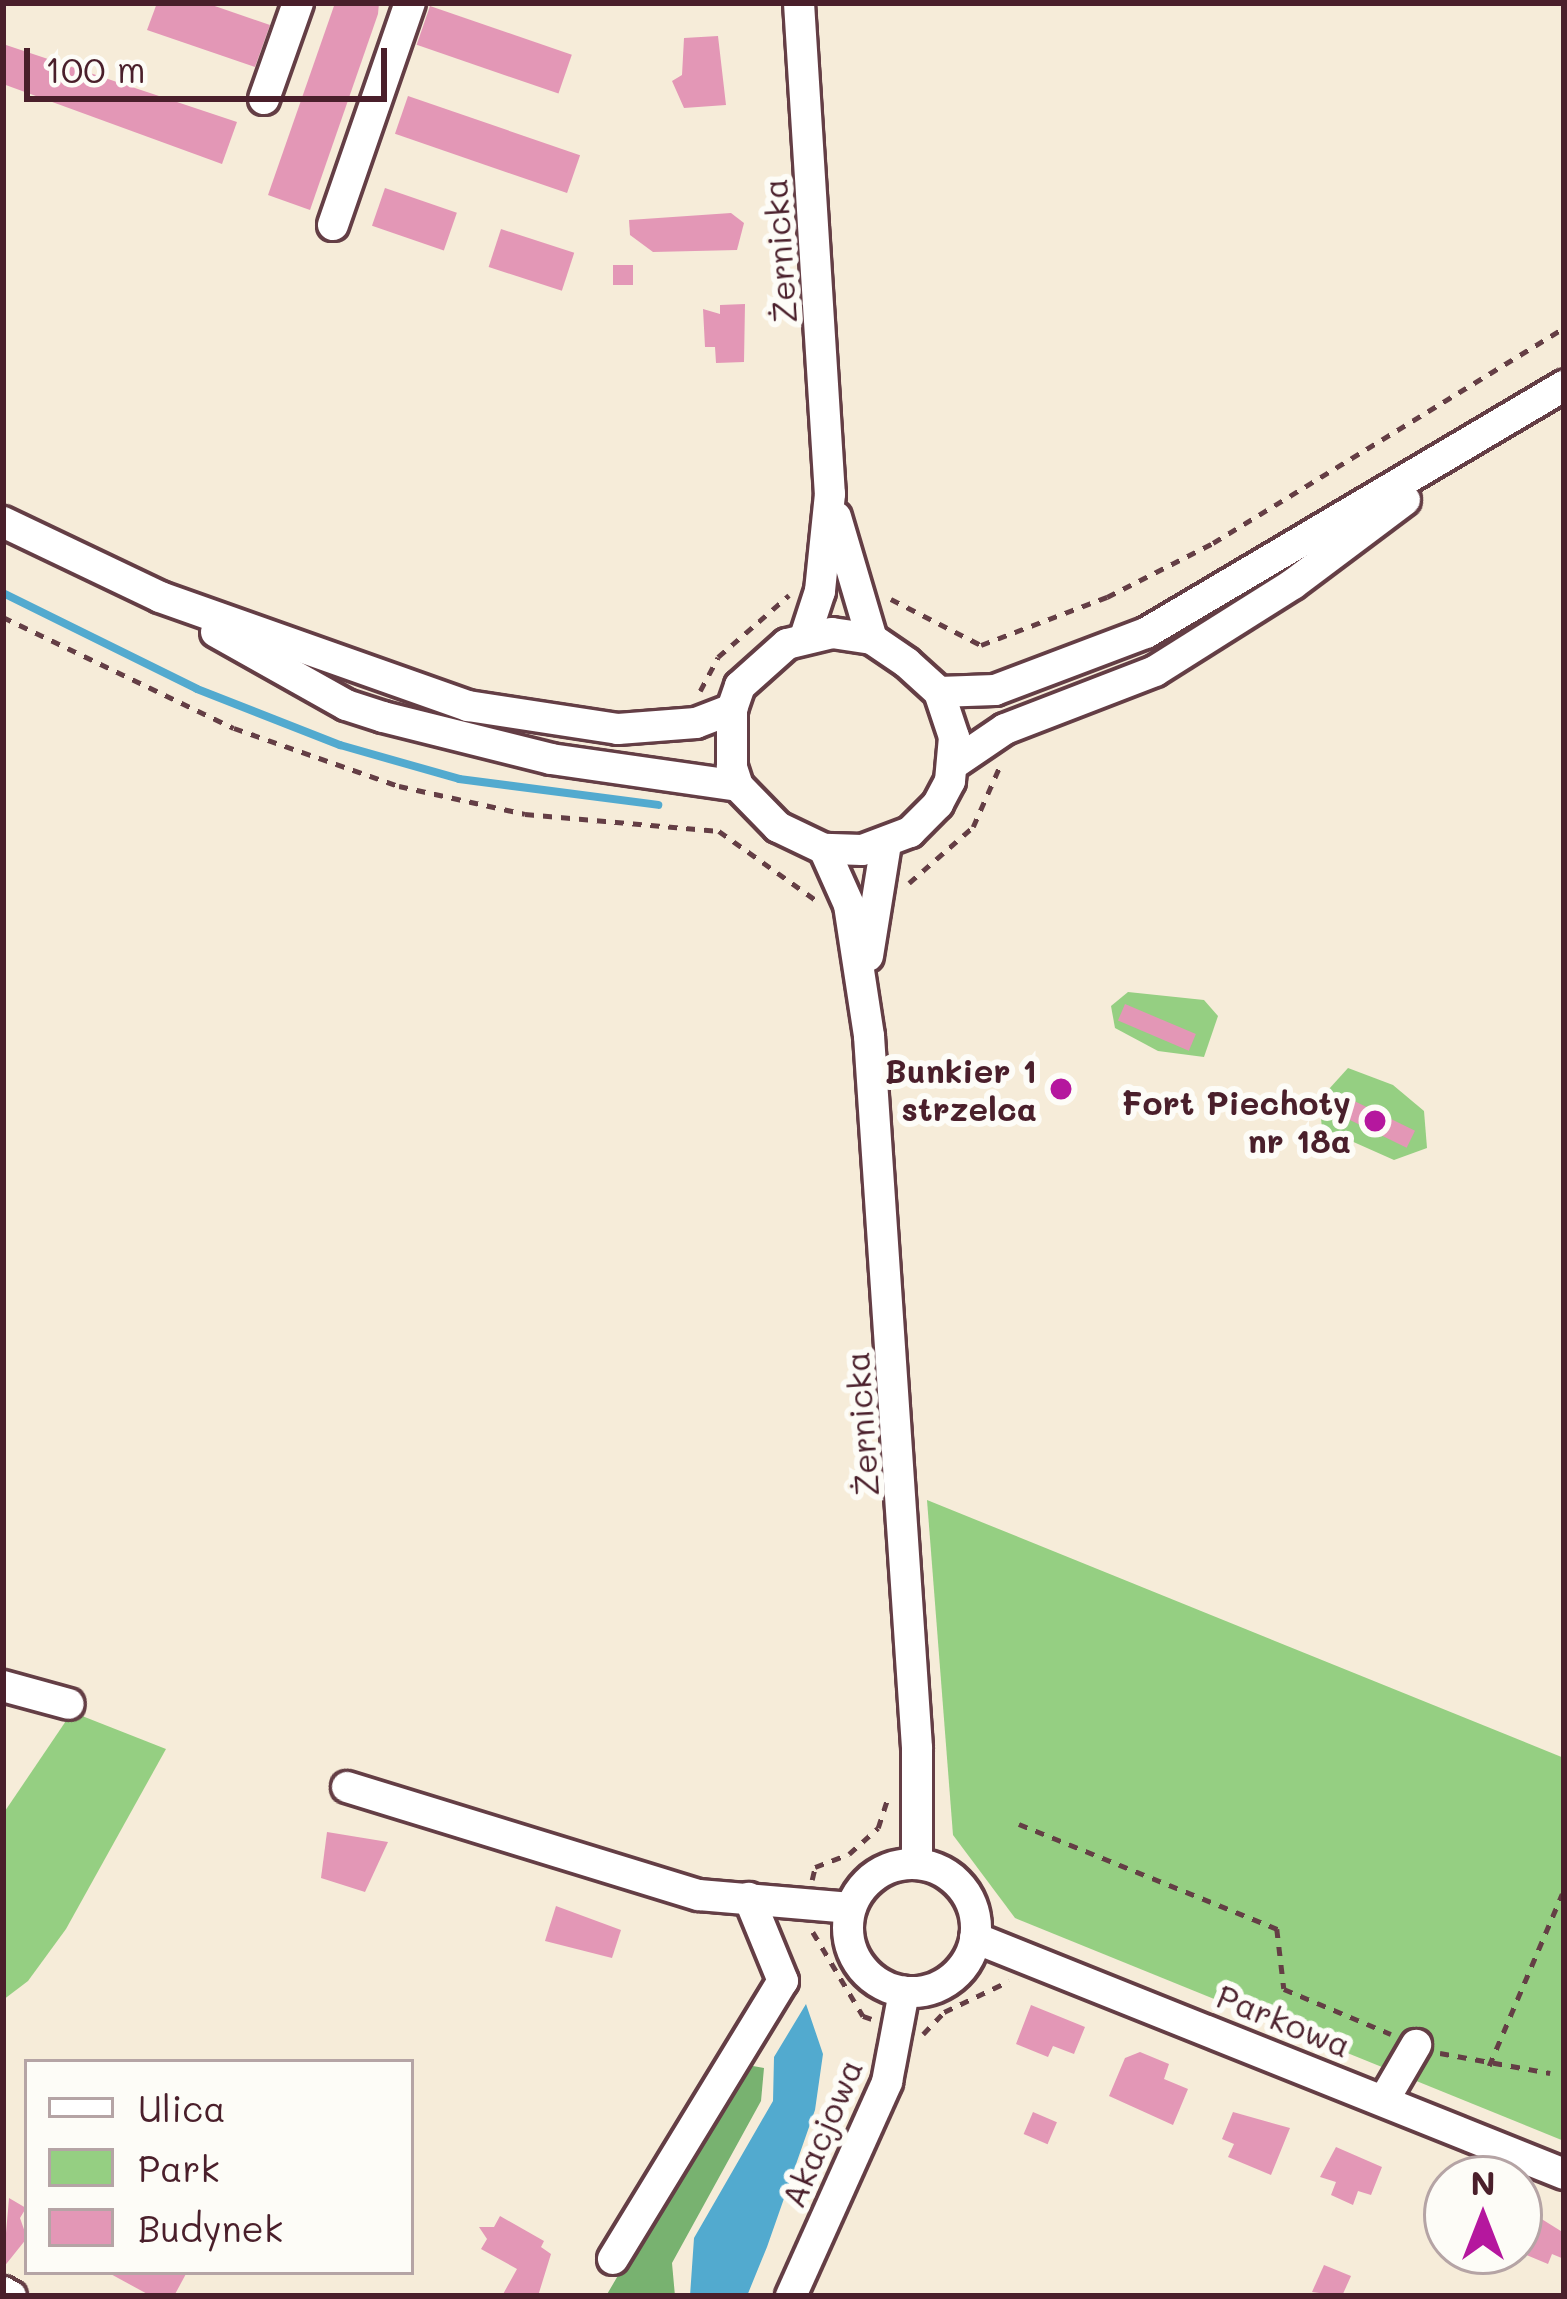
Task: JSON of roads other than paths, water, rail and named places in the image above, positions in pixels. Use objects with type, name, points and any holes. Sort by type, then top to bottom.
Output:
[{"type":"street","points":[[264,99],[298,3]]},
{"type":"street","points":[[333,226],[410,3]]},
{"type":"street","name":"Żernicka","points":[[799,3],[830,494],[820,591],[805,638]]},
{"type":"street","points":[[939,692],[995,690],[1146,633],[1564,386]]},
{"type":"street","points":[[952,765],[1005,729],[1155,671],[1293,584],[1515,416]]},
{"type":"street","name":"Żernicka","points":[[830,494],[852,587],[872,640]]},
{"type":"street","points":[[3,522],[160,597],[346,705],[551,759],[738,786],[778,827],[824,849],[886,844],[938,804],[952,765],[954,737],[939,692],[872,640],[805,638],[751,672],[731,709],[738,786]]},
{"type":"street","points":[[160,597],[468,706],[618,729],[696,723],[731,709]]},
{"type":"street","name":"Żernicka","points":[[864,980],[886,844]]},
{"type":"street","name":"Żernicka","points":[[824,849],[849,905],[864,980],[917,1748],[917,1863]]},
{"type":"street","points":[[3,1686],[69,1704]]},
{"type":"street","points":[[347,1787],[647,1881],[850,1908]]},
{"type":"street","points":[[917,1863],[959,1884],[976,1918],[975,1938],[956,1975],[931,1990],[904,1992],[880,1984],[854,1956],[850,1908],[870,1879],[917,1863]]},
{"type":"street","points":[[613,2259],[783,1981],[749,1898]]},
{"type":"street","name":"Parkowa","points":[[975,1938],[1564,2174]]},
{"type":"street","name":"Akacjowa","points":[[790,2296],[887,2082],[904,1992]]},
{"type":"street","points":[[1384,2100],[1416,2045]]},
{"type":"water","points":[[806,2004],[823,2054],[815,2110],[767,2247],[747,2296],[690,2296],[694,2238],[773,2101],[774,2057]]},
{"type":"waterway","points":[[3,593],[197,689],[340,745],[459,779],[658,805]]},
{"type":"place","name":"Bunkier 1 strzelca","points":[[1061,1089]]},
{"type":"place","name":"Fort Piechoty nr 18a","points":[[1375,1121]]}]
